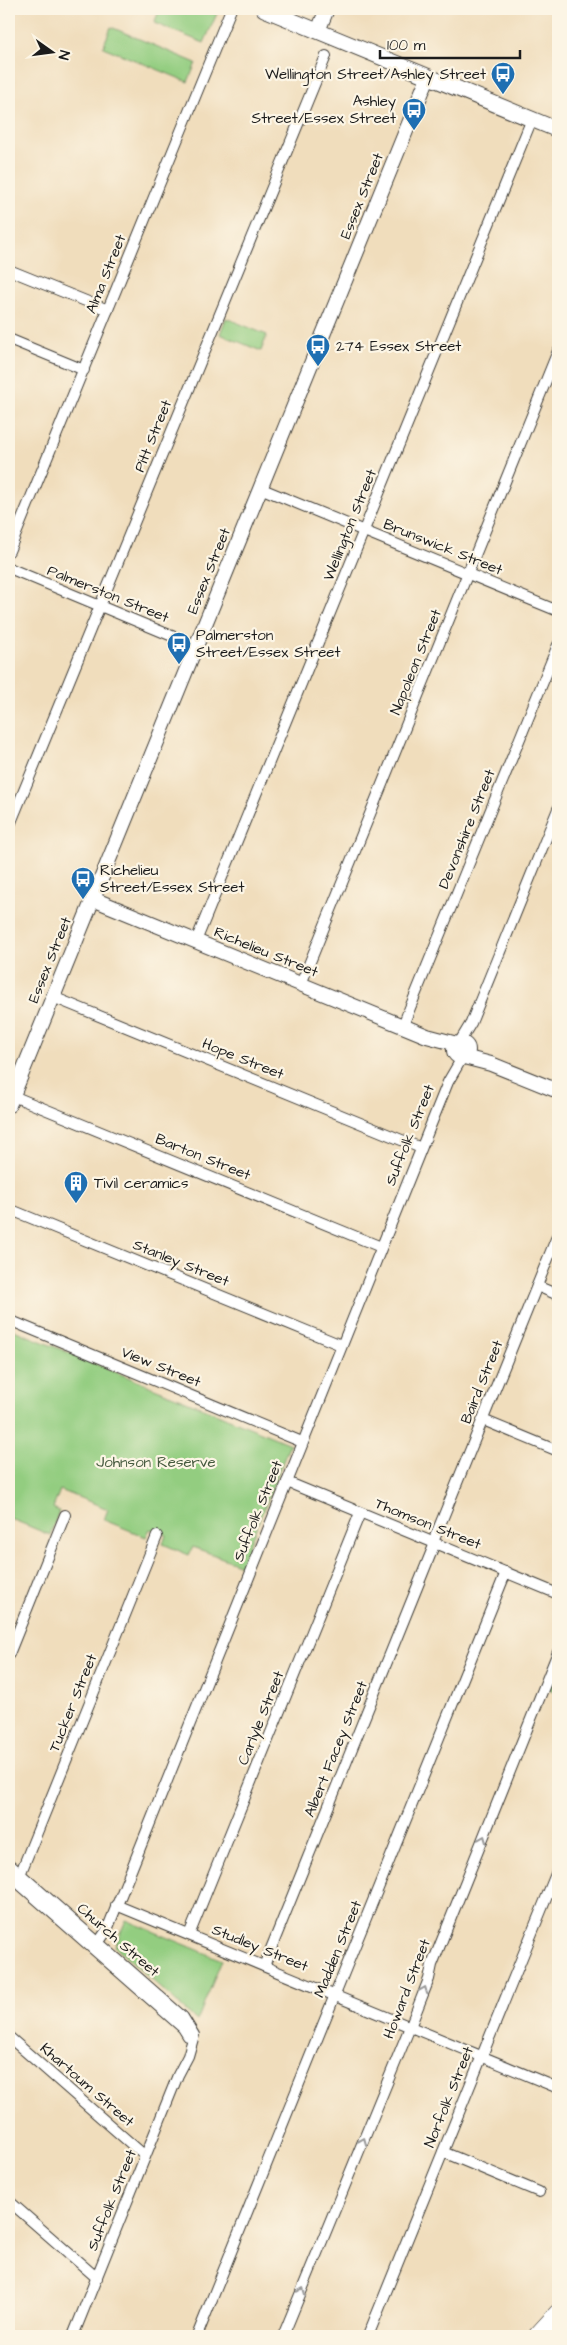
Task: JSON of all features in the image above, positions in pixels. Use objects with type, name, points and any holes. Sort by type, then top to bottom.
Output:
[{"type":"highway","points":[[537,2336],[558,2313]]},
{"type":"main road","points":[[264,9],[558,130]]},
{"type":"street","name":"Alma Street","points":[[9,551],[231,9]]},
{"type":"street","points":[[318,31],[327,9]]},
{"type":"street","name":"Pitt Street","points":[[9,827],[326,56]]},
{"type":"street","name":"Essex Street","points":[[11,1100],[428,77]]},
{"type":"street","name":"Wellington Street","points":[[196,941],[532,119]]},
{"type":"street","points":[[9,270],[108,310]]},
{"type":"street","points":[[9,339],[84,370]]},
{"type":"street","name":"Napoleon Street","points":[[301,984],[558,351]]},
{"type":"street","name":"Brunswick Street","points":[[260,488],[558,611]]},
{"type":"street","name":"Palmerston Street","points":[[9,568],[196,646]]},
{"type":"street","name":"Devonshire Street","points":[[403,1025],[558,645]]},
{"type":"street","name":"Suffolk Street","points":[[96,1946],[107,1930],[471,1023],[556,823],[558,809]]},
{"type":"street","name":"Richelieu Street","points":[[93,899],[403,1025],[558,1091]]},
{"type":"street","name":"Hope Street","points":[[52,997],[421,1148]]},
{"type":"street","name":"Barton Street","points":[[11,1100],[381,1247]]},
{"type":"street","name":"Stanley Street","points":[[9,1209],[341,1345]]},
{"type":"street","name":"Baird Street","points":[[434,1543],[558,1234]]},
{"type":"street","points":[[537,1286],[558,1295]]},
{"type":"street","name":"View Street","points":[[9,1320],[302,1442]]},
{"type":"street","points":[[482,1420],[558,1451]]},
{"type":"street","name":"Thomson Street","points":[[287,1482],[558,1594]]},
{"type":"street","name":"Carlyle Street","points":[[189,1935],[360,1513]]},
{"type":"street","points":[[9,1654],[65,1514]]},
{"type":"street","name":"Tucker Street","points":[[16,1877],[157,1536]]},
{"type":"street","name":"Albert Facey Street","points":[[264,1966],[434,1543]]},
{"type":"street","name":"Madden Street","points":[[198,2336],[506,1572]]},
{"type":"street","name":"Howard Street","points":[[284,2336],[410,2027],[429,1979],[432,1965],[558,1652]]},
{"type":"street","name":"Church Street","points":[[9,1864],[16,1877],[96,1946],[183,2028],[189,2037],[190,2045]]},
{"type":"street","name":"Norfolk Street","points":[[368,2336],[558,1869]]},
{"type":"street","name":"Studley Street","points":[[116,1905],[410,2027],[557,2084]]},
{"type":"street","name":"Khartoum Street","points":[[9,2037],[146,2156]]},
{"type":"street","name":"Suffolk Street","points":[[73,2336],[190,2045]]},
{"type":"street","points":[[443,2152],[539,2192]]},
{"type":"street","points":[[9,2201],[96,2278]]},
{"type":"green space","points":[[160,9],[219,9],[204,43],[154,23]]},
{"type":"green space","points":[[111,27],[196,63],[188,82],[103,47]]},
{"type":"green space","points":[[226,318],[267,335],[261,351],[220,334]]},
{"type":"green space","name":"Johnson Reserve","points":[[9,1328],[290,1444],[241,1565],[193,1547],[189,1555],[163,1544],[166,1535],[150,1529],[146,1537],[104,1520],[108,1509],[60,1490],[53,1508],[59,1511],[50,1535],[9,1518]]},
{"type":"green space","points":[[558,1665],[558,1693],[549,1689]]},
{"type":"green space","points":[[126,1920],[222,1960],[197,2021],[115,1946]]},
{"type":"place","name":"Wellington Street/Ashley Street","points":[[503,95]]},
{"type":"place","name":"Ashley Street/Essex Street","points":[[414,131]]},
{"type":"place","name":"274 Essex Street","points":[[318,367]]},
{"type":"place","name":"Palmerston Street/Essex Street","points":[[179,665]]},
{"type":"place","name":"Richelieu Street/Essex Street","points":[[83,900]]},
{"type":"place","name":"Tivil ceramics","points":[[76,1204]]}]
